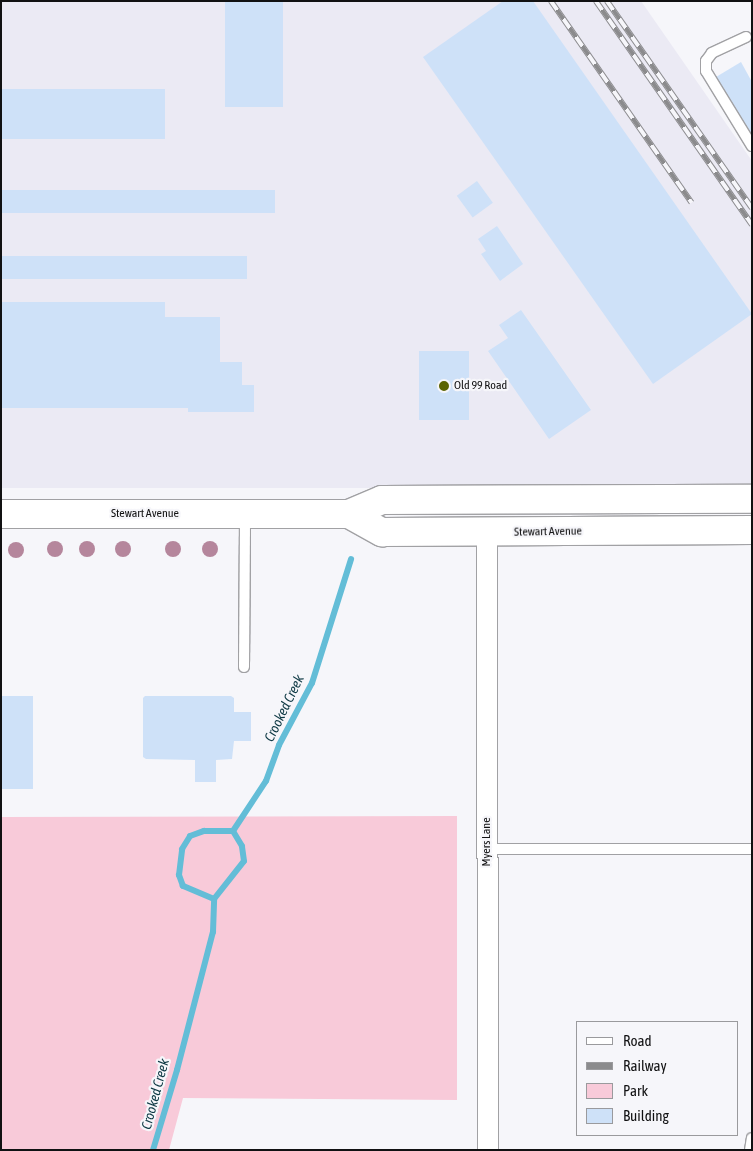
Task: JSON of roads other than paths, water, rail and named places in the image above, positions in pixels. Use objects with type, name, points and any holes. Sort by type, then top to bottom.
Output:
[{"type":"main road","points":[[487,533],[492,522],[504,517],[616,516],[674,499]]},
{"type":"main road","name":"Stewart Avenue","points":[[1,514],[349,514],[382,500],[752,499]]},
{"type":"main road","name":"Stewart Avenue","points":[[349,514],[382,532],[487,533],[752,530]]},
{"type":"street","name":"Myers Lane","points":[[487,533],[488,1150]]},
{"type":"lane","points":[[746,36],[712,53],[706,60],[706,71],[752,146]]},
{"type":"lane","points":[[244,667],[245,514]]},
{"type":"lane","points":[[487,849],[752,849]]},
{"type":"lane","points":[[750,1150],[752,1138]]},
{"type":"waterway","name":"Crooked Creek","points":[[153,1150],[177,1070],[213,932],[214,899],[244,861],[242,846],[233,831],[266,781],[279,745],[312,683],[351,559]]},
{"type":"waterway","name":"Crooked Creek","points":[[214,899],[183,886],[179,875],[182,849],[190,836],[204,831],[233,831]]},
{"type":"railway","points":[[551,1],[692,203]]},
{"type":"railway","points":[[596,1],[752,225]]},
{"type":"railway","points":[[607,1],[752,208]]},
{"type":"place","name":"Old 99 Road","points":[[444,386]]}]
